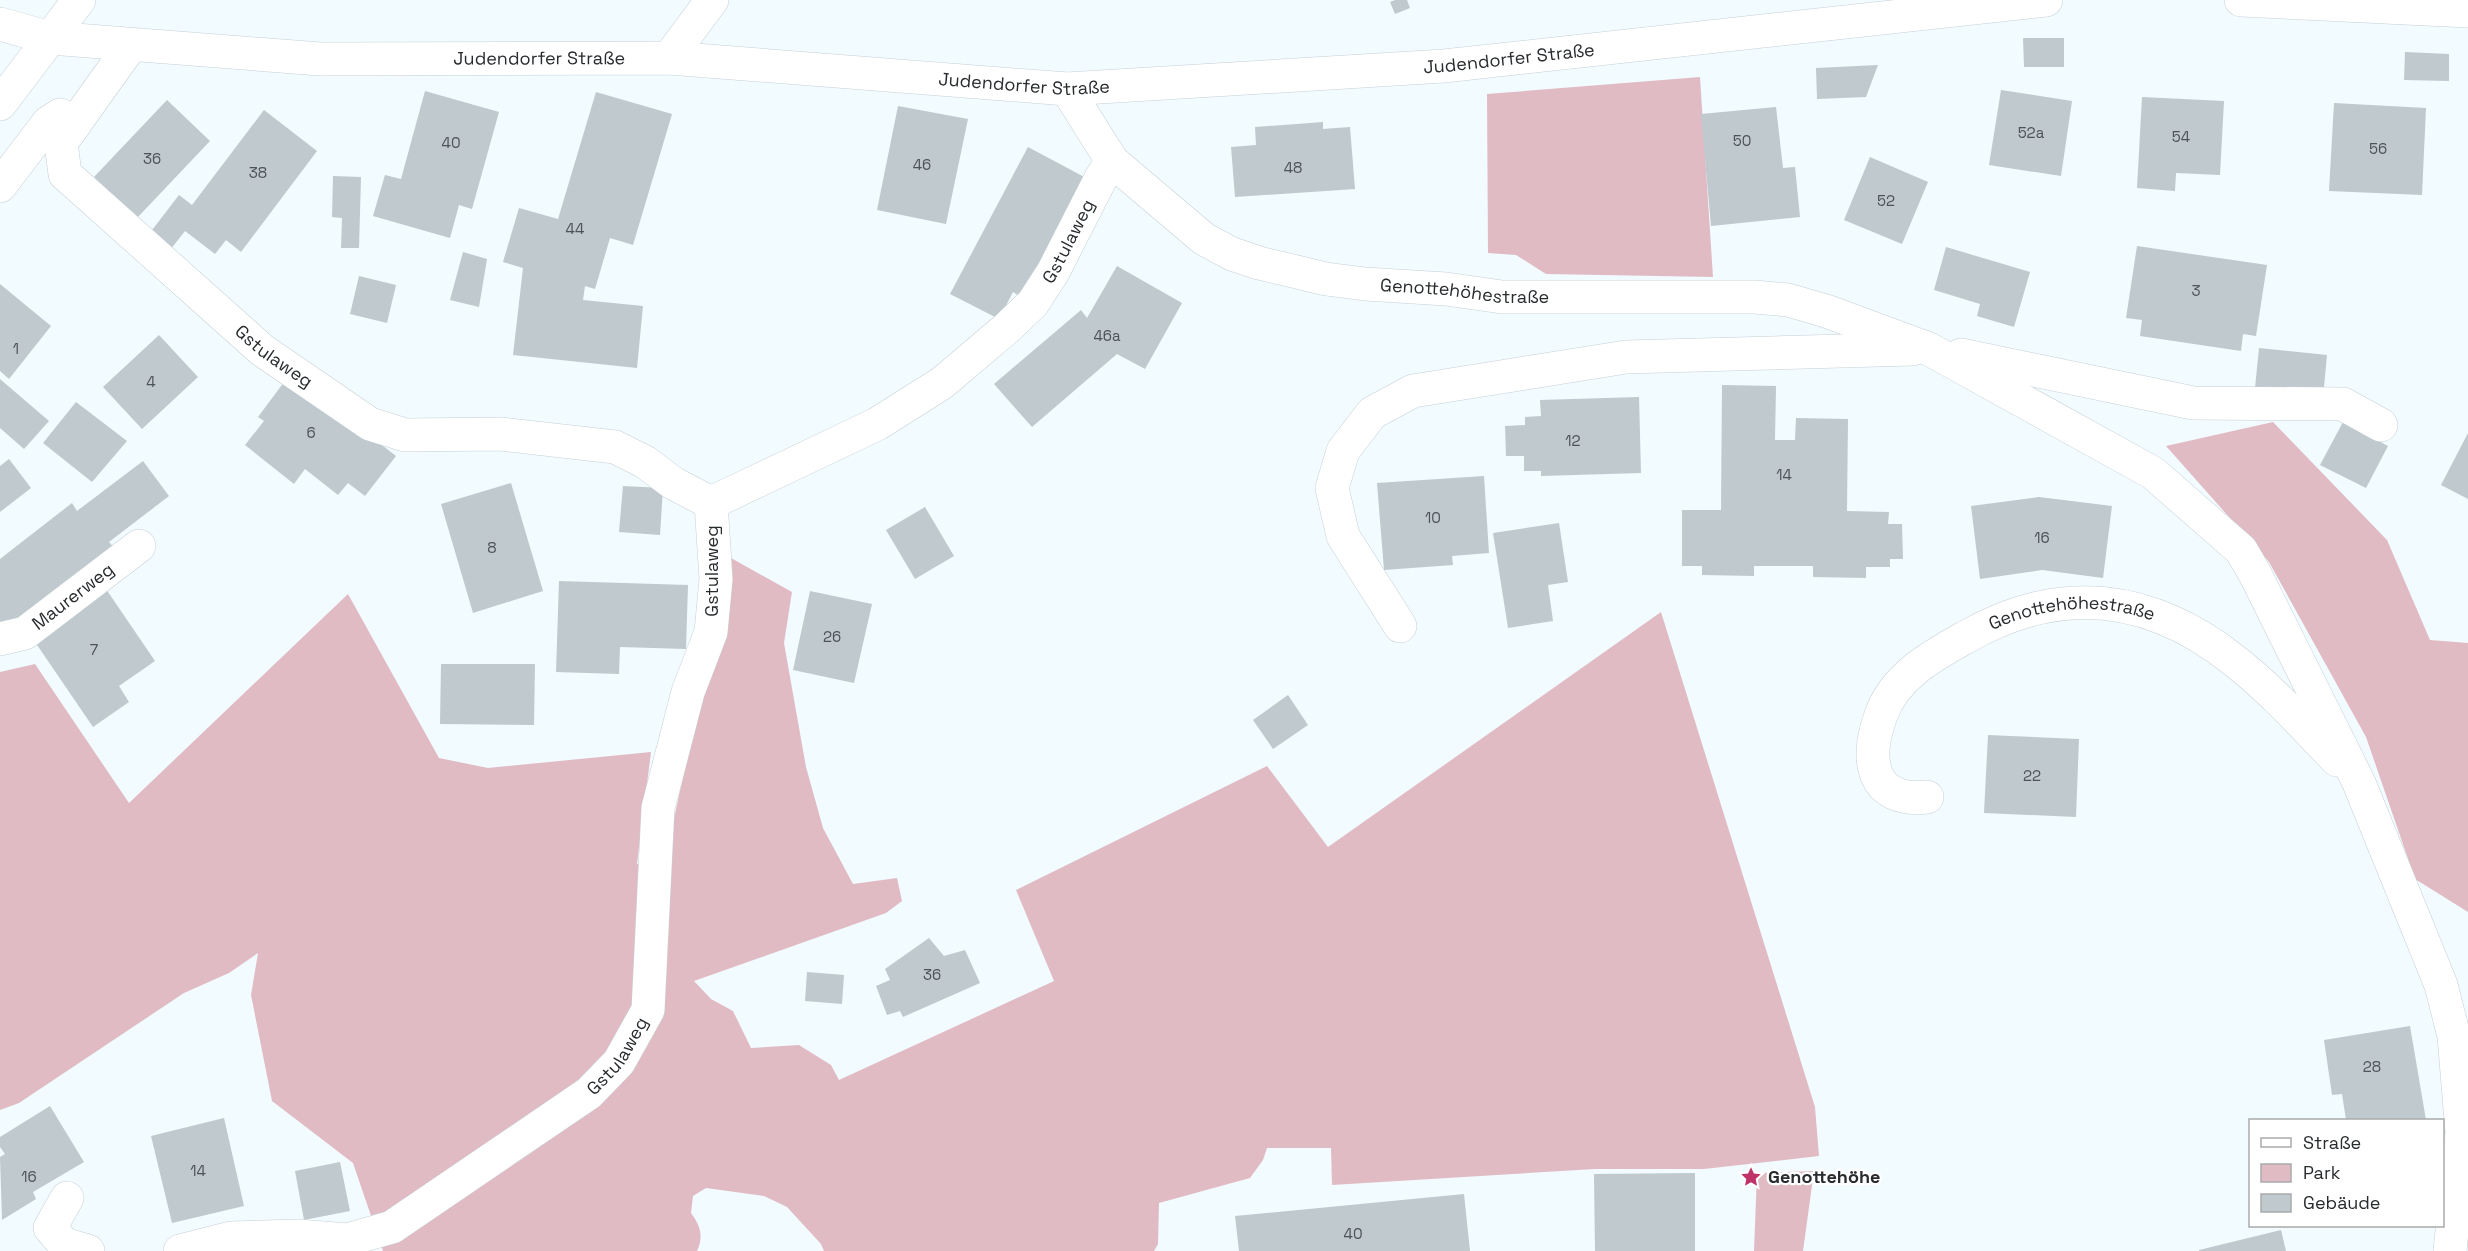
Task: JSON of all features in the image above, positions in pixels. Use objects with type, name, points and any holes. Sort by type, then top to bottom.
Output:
[{"type":"street","points":[[0,104],[79,0]]},
{"type":"street","points":[[669,58],[712,0]]},
{"type":"street","name":"Judendorfer Straße","points":[[0,24],[50,38],[332,60],[669,58],[1067,89],[1444,66],[2046,0]]},
{"type":"street","points":[[2241,0],[2468,10]]},
{"type":"street","name":"Gstulaweg","points":[[131,45],[62,142],[65,174],[262,350],[370,424],[405,435],[501,434],[615,447],[645,462],[673,483],[711,503]]},
{"type":"street","name":"Genottehöhestraße","points":[[1067,89],[1112,161],[1187,226],[1212,244],[1245,259],[1365,285],[1446,289],[1502,297],[1754,297],[1788,300],[1826,311],[1929,349],[2193,403],[2343,404],[2381,425]]},
{"type":"street","points":[[0,186],[48,123],[60,115],[75,124]]},
{"type":"street","name":"Gstulaweg","points":[[711,503],[877,424],[942,383],[1033,303],[1053,272],[1112,161]]},
{"type":"street","name":"Genottehöhestraße","points":[[1400,626],[1344,536],[1332,488],[1343,450],[1372,413],[1413,391],[1626,357],[1929,349],[2153,473],[2241,550],[2254,572],[2360,783],[2441,985],[2454,1036],[2462,1133],[2450,1251]]},
{"type":"street","name":"Gstulaweg","points":[[180,1251],[231,1238],[299,1236],[347,1239],[392,1227],[589,1093],[619,1062],[648,1010],[658,808],[688,692],[711,632],[716,579],[711,503]]},
{"type":"street","name":"Maurerweg","points":[[0,639],[25,633],[139,546]]},
{"type":"street","name":"Genottehöhestraße","points":[[1928,797],[1900,797],[1887,790],[1878,780],[1872,765],[1873,746],[1884,707],[1892,693],[1902,680],[1932,656],[1980,628],[2043,605],[2070,602],[2098,602],[2135,609],[2182,627],[2210,642],[2268,689],[2360,783]]},
{"type":"street","points":[[67,1198],[50,1228],[64,1244],[88,1251]]},
{"type":"green space","points":[[1700,77],[1713,277],[1546,274],[1516,255],[1488,253],[1487,94]]},
{"type":"green space","points":[[2273,422],[2387,540],[2430,640],[2468,643],[2468,912],[2415,879],[2366,737],[2269,562],[2166,446]]},
{"type":"green space","points":[[731,558],[792,592],[784,643],[806,767],[823,828],[853,884],[897,878],[902,901],[886,913],[694,981],[711,999],[733,1011],[751,1048],[799,1045],[831,1065],[839,1080],[1054,981],[1016,890],[1267,766],[1328,847],[1661,612],[1815,1107],[1819,1156],[1704,1169],[1595,1169],[1332,1185],[1331,1148],[1267,1148],[1263,1160],[1250,1178],[1159,1203],[1158,1244],[1154,1251],[824,1251],[821,1244],[787,1207],[764,1196],[706,1188],[693,1196],[691,1213],[699,1226],[701,1236],[697,1251],[383,1251],[353,1163],[272,1101],[251,995],[258,953],[229,973],[184,993],[19,1103],[0,1110],[0,672],[35,664],[129,803],[348,594],[439,758],[488,768],[651,752],[637,864],[664,864]]},
{"type":"green space","points":[[1814,1171],[1803,1251],[1754,1251],[1757,1173]]},
{"type":"building","points":[[1407,0],[1410,8],[1395,14],[1390,2]]},
{"type":"building","points":[[2023,38],[2064,38],[2064,67],[2024,67]]},
{"type":"building","points":[[2405,52],[2449,54],[2449,81],[2404,80]]},
{"type":"building","points":[[1878,65],[1866,97],[1817,99],[1816,68]]},
{"type":"building","points":[[2001,90],[2072,101],[2061,176],[1989,165]]},
{"type":"building","points":[[425,91],[499,112],[472,209],[459,205],[450,238],[373,216],[385,175],[401,179]]},
{"type":"building","points":[[596,92],[672,114],[633,245],[610,238],[595,289],[585,286],[583,300],[643,306],[637,368],[513,355],[523,268],[503,262],[519,208],[558,219]]},
{"type":"building","points":[[2142,97],[2224,101],[2220,175],[2176,173],[2175,191],[2137,188]]},
{"type":"building","points":[[167,100],[210,141],[137,218],[94,177]]},
{"type":"building","points":[[2334,103],[2426,108],[2422,195],[2329,191]]},
{"type":"building","points":[[898,106],[968,119],[946,224],[877,210]]},
{"type":"building","points":[[1776,107],[1783,168],[1795,167],[1800,217],[1711,226],[1701,114]]},
{"type":"building","points":[[264,110],[317,151],[241,252],[226,240],[215,254],[185,231],[170,250],[149,234],[179,195],[192,205]]},
{"type":"building","points":[[1323,122],[1323,129],[1350,127],[1355,189],[1235,197],[1231,147],[1256,145],[1255,127]]},
{"type":"building","points":[[1028,147],[1088,179],[1024,299],[1013,292],[999,319],[950,294]]},
{"type":"building","points":[[1870,157],[1928,182],[1902,244],[1844,220]]},
{"type":"building","points":[[333,176],[361,177],[359,248],[341,248],[342,218],[332,217]]},
{"type":"building","points":[[2137,246],[2267,265],[2256,336],[2243,334],[2241,351],[2140,336],[2142,320],[2126,318]]},
{"type":"building","points":[[1946,247],[2030,272],[2014,327],[1977,316],[1980,304],[1934,290]]},
{"type":"building","points":[[463,252],[487,259],[479,307],[450,300]]},
{"type":"building","points":[[1117,266],[1182,303],[1145,369],[1117,354],[1032,427],[994,384],[1081,310],[1087,318]]},
{"type":"building","points":[[359,276],[396,285],[387,323],[350,314]]},
{"type":"building","points":[[0,284],[51,326],[9,379],[0,371]]},
{"type":"building","points":[[159,335],[198,377],[142,429],[103,387]]},
{"type":"building","points":[[2259,348],[2327,355],[2324,387],[2255,388]]},
{"type":"building","points":[[290,374],[396,456],[365,496],[348,483],[338,495],[305,469],[294,484],[245,445],[264,421],[258,417]]},
{"type":"building","points":[[0,379],[49,421],[24,449],[0,428]]},
{"type":"building","points":[[1722,385],[1776,386],[1775,440],[1795,440],[1796,418],[1848,419],[1847,511],[1889,512],[1888,524],[1902,524],[1903,559],[1890,559],[1890,567],[1866,567],[1866,578],[1813,577],[1813,566],[1754,566],[1754,576],[1702,575],[1702,566],[1682,566],[1682,510],[1721,510]]},
{"type":"building","points":[[1639,397],[1641,473],[1541,476],[1541,471],[1524,471],[1524,456],[1506,456],[1505,426],[1525,425],[1525,417],[1541,416],[1540,400]]},
{"type":"building","points":[[76,402],[127,441],[92,482],[43,443]]},
{"type":"building","points":[[2343,422],[2388,446],[2366,488],[2320,465]]},
{"type":"building","points":[[2468,433],[2468,499],[2441,485]]},
{"type":"building","points":[[9,459],[31,488],[0,512],[0,466]]},
{"type":"building","points":[[143,461],[169,496],[109,542],[115,549],[3,633],[0,629],[0,559],[72,503],[77,511]]},
{"type":"building","points":[[1484,476],[1489,553],[1452,556],[1453,565],[1384,570],[1377,483]]},
{"type":"building","points":[[511,483],[543,591],[473,613],[441,504]]},
{"type":"building","points":[[623,486],[663,488],[660,535],[619,532]]},
{"type":"building","points":[[2039,497],[2112,506],[2103,578],[2042,570],[1980,579],[1971,506]]},
{"type":"building","points":[[925,507],[954,556],[915,579],[886,530]]},
{"type":"building","points":[[1559,523],[1568,582],[1548,585],[1553,621],[1508,628],[1493,533]]},
{"type":"building","points":[[559,581],[688,585],[686,649],[620,647],[619,674],[556,672]]},
{"type":"building","points":[[106,589],[155,661],[119,686],[129,702],[93,727],[33,639]]},
{"type":"building","points":[[810,591],[872,604],[854,683],[793,670]]},
{"type":"building","points":[[441,664],[535,664],[534,725],[440,724]]},
{"type":"building","points":[[1288,695],[1308,725],[1273,749],[1253,720]]},
{"type":"building","points":[[1988,735],[2079,739],[2076,817],[1984,813]]},
{"type":"building","points":[[929,938],[944,956],[965,950],[980,983],[903,1017],[900,1011],[887,1015],[876,986],[890,980],[885,969]]},
{"type":"building","points":[[807,972],[844,975],[842,1004],[805,1001]]},
{"type":"building","points":[[2410,1026],[2426,1119],[2346,1119],[2342,1094],[2332,1095],[2324,1040]]},
{"type":"building","points":[[50,1106],[84,1162],[33,1192],[36,1199],[2,1220],[0,1157],[5,1154],[0,1147],[0,1137]]},
{"type":"building","points":[[224,1118],[244,1206],[172,1223],[151,1136]]},
{"type":"building","points":[[340,1162],[350,1211],[304,1220],[295,1171]]},
{"type":"building","points":[[1695,1173],[1695,1251],[1595,1251],[1594,1174]]},
{"type":"building","points":[[1464,1194],[1470,1251],[1239,1251],[1235,1216]]},
{"type":"building","points":[[2281,1230],[2286,1251],[2199,1251],[2199,1250]]},
{"type":"place","name":"Genottehöhe","points":[[1751,1177]]}]
